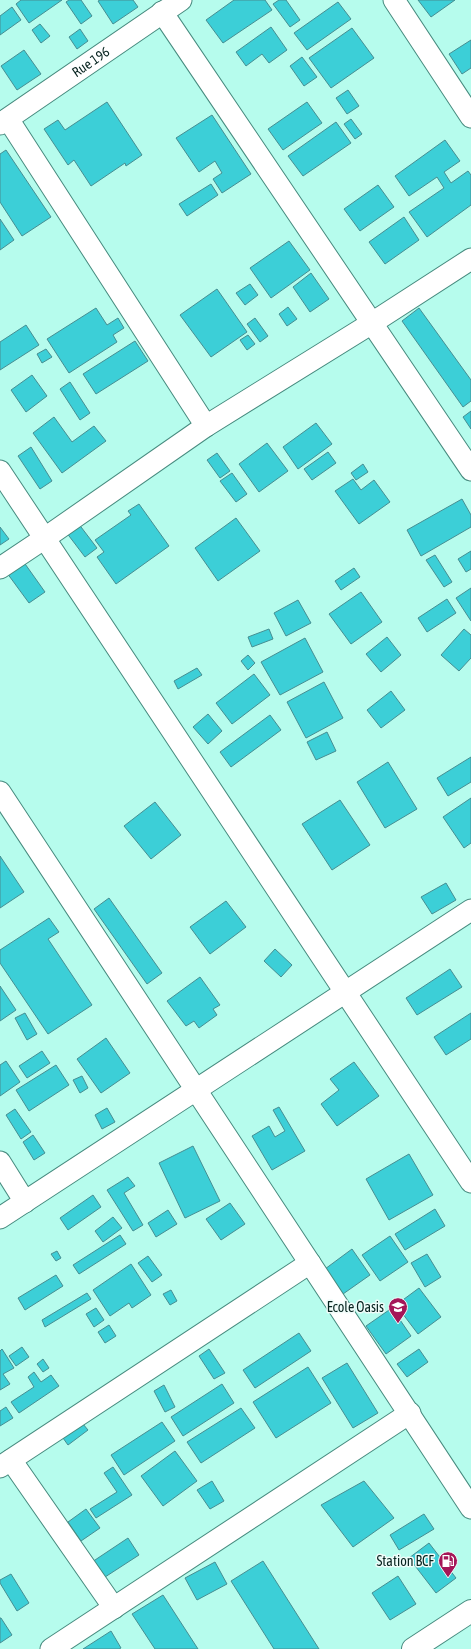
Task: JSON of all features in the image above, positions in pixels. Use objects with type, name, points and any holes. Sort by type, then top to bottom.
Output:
[{"type":"street","name":"Rue 196","points":[[4,121],[181,0]]},
{"type":"street","points":[[394,0],[471,117]]},
{"type":"street","points":[[162,12],[471,470]]},
{"type":"street","points":[[4,121],[206,426]]},
{"type":"street","points":[[0,568],[206,426],[372,323],[471,259]]},
{"type":"street","points":[[0,471],[471,1182]]},
{"type":"street","points":[[0,792],[410,1413],[471,1508]]},
{"type":"street","points":[[0,1218],[471,910]]},
{"type":"street","points":[[0,1162],[26,1202]]},
{"type":"street","points":[[114,1608],[6,1464],[310,1263]]},
{"type":"street","points":[[51,1649],[410,1413]]},
{"type":"street","points":[[413,1649],[471,1611]]},
{"type":"building","points":[[21,0],[62,0],[29,23],[16,4]]},
{"type":"building","points":[[69,0],[81,0],[92,16],[81,24],[66,2]]},
{"type":"building","points":[[133,0],[138,7],[113,24],[98,1]]},
{"type":"building","points":[[234,0],[265,0],[272,10],[223,43],[206,20]]},
{"type":"building","points":[[279,0],[286,0],[300,20],[290,27],[273,4]]},
{"type":"building","points":[[418,0],[455,0],[431,17]]},
{"type":"building","points":[[338,2],[351,19],[307,50],[294,33]]},
{"type":"building","points":[[12,7],[21,20],[0,35],[0,16]]},
{"type":"building","points":[[40,24],[50,36],[41,43],[32,30]]},
{"type":"building","points":[[271,27],[287,50],[269,63],[262,54],[246,66],[236,52]]},
{"type":"building","points":[[352,28],[374,58],[331,88],[309,58]]},
{"type":"building","points":[[80,29],[88,41],[77,49],[69,37]]},
{"type":"building","points":[[471,40],[471,68],[462,74],[449,54]]},
{"type":"building","points":[[24,50],[41,74],[17,90],[1,66]]},
{"type":"building","points":[[302,57],[317,77],[304,86],[290,66]]},
{"type":"building","points":[[348,90],[359,106],[347,114],[336,98]]},
{"type":"building","points":[[107,102],[142,155],[126,166],[125,163],[91,186],[74,160],[68,165],[44,129],[58,120],[65,130]]},
{"type":"building","points":[[307,102],[322,123],[283,150],[268,129]]},
{"type":"building","points":[[212,115],[251,174],[222,193],[213,179],[222,173],[215,161],[199,172],[176,138]]},
{"type":"building","points":[[351,119],[362,134],[355,139],[344,124]]},
{"type":"building","points":[[336,122],[351,143],[303,176],[288,156]]},
{"type":"building","points":[[445,140],[460,161],[444,172],[451,183],[468,171],[471,175],[471,205],[427,237],[409,212],[444,188],[437,177],[409,196],[395,176]]},
{"type":"building","points":[[6,150],[51,217],[22,236],[0,202],[0,154]]},
{"type":"building","points":[[211,184],[218,195],[187,216],[179,204]]},
{"type":"building","points":[[378,185],[394,207],[360,231],[344,209]]},
{"type":"building","points":[[404,217],[419,240],[385,264],[369,242]]},
{"type":"building","points":[[0,219],[14,240],[0,250]]},
{"type":"building","points":[[289,241],[310,270],[271,298],[250,268]]},
{"type":"building","points":[[311,273],[329,299],[310,312],[293,287]]},
{"type":"building","points":[[250,284],[258,295],[245,305],[236,293]]},
{"type":"building","points":[[217,289],[247,332],[211,357],[180,315]]},
{"type":"building","points":[[288,307],[297,319],[287,326],[279,314]]},
{"type":"building","points":[[96,308],[107,325],[118,318],[124,328],[113,335],[117,342],[69,373],[47,339]]},
{"type":"building","points":[[419,308],[471,380],[471,401],[463,407],[402,321]]},
{"type":"building","points":[[255,318],[268,336],[260,342],[247,324]]},
{"type":"building","points":[[26,325],[39,345],[0,370],[0,342]]},
{"type":"building","points":[[248,335],[255,344],[247,350],[240,340]]},
{"type":"building","points":[[135,341],[148,361],[96,394],[83,374]]},
{"type":"building","points":[[46,349],[52,357],[42,363],[37,354]]},
{"type":"building","points":[[32,375],[47,396],[26,412],[11,390]]},
{"type":"building","points":[[70,382],[90,413],[80,420],[60,389]]},
{"type":"building","points":[[471,411],[471,429],[463,417]]},
{"type":"building","points":[[54,417],[72,442],[94,426],[106,441],[62,473],[33,433]]},
{"type":"building","points":[[316,423],[332,444],[298,469],[283,447]]},
{"type":"building","points":[[267,443],[288,471],[259,492],[239,464]]},
{"type":"building","points":[[31,447],[52,481],[40,489],[18,456]]},
{"type":"building","points":[[328,452],[336,463],[312,480],[304,469]]},
{"type":"building","points":[[217,453],[230,471],[220,478],[207,460]]},
{"type":"building","points":[[363,464],[368,472],[356,480],[351,473]]},
{"type":"building","points":[[232,473],[247,494],[236,502],[220,481]]},
{"type":"building","points":[[353,479],[361,490],[374,480],[390,502],[359,524],[335,491]]},
{"type":"building","points":[[462,499],[471,515],[471,527],[421,556],[407,530]]},
{"type":"building","points":[[139,504],[169,546],[116,584],[97,557],[104,552],[95,540],[131,515],[128,511]]},
{"type":"building","points":[[236,518],[260,551],[218,581],[195,548]]},
{"type":"building","points":[[78,523],[97,548],[85,557],[66,532]]},
{"type":"building","points":[[0,527],[9,539],[0,545]]},
{"type":"building","points":[[471,551],[471,569],[466,572],[458,559]]},
{"type":"building","points":[[435,555],[452,582],[444,587],[426,560]]},
{"type":"building","points":[[23,561],[45,592],[29,603],[7,573]]},
{"type":"building","points":[[354,568],[360,577],[341,590],[335,581]]},
{"type":"building","points":[[471,588],[471,621],[456,598]]},
{"type":"building","points":[[361,592],[382,622],[351,644],[329,614]]},
{"type":"building","points":[[447,599],[456,613],[427,632],[418,618]]},
{"type":"building","points":[[298,600],[311,623],[286,636],[274,613]]},
{"type":"building","points":[[269,629],[273,639],[252,647],[248,637]]},
{"type":"building","points":[[464,629],[471,635],[471,658],[459,671],[441,655]]},
{"type":"building","points":[[387,637],[401,655],[381,672],[366,654]]},
{"type":"building","points":[[305,638],[323,672],[280,695],[261,662]]},
{"type":"building","points":[[248,655],[255,663],[248,670],[241,661]]},
{"type":"building","points":[[197,668],[202,675],[178,689],[174,681]]},
{"type":"building","points":[[254,674],[270,695],[232,724],[216,703]]},
{"type":"building","points":[[324,682],[343,718],[306,738],[287,702]]},
{"type":"building","points":[[391,691],[405,710],[381,728],[367,710]]},
{"type":"building","points":[[208,714],[222,731],[208,744],[193,727]]},
{"type":"building","points":[[270,715],[281,730],[231,767],[220,752]]},
{"type":"building","points":[[327,732],[336,751],[316,760],[307,742]]},
{"type":"building","points":[[471,757],[471,782],[448,796],[437,778]]},
{"type":"building","points":[[388,762],[417,809],[385,828],[357,782]]},
{"type":"building","points":[[471,798],[471,843],[464,848],[443,817]]},
{"type":"building","points":[[340,800],[370,845],[332,870],[302,824]]},
{"type":"building","points":[[155,802],[181,835],[151,859],[124,826]]},
{"type":"building","points":[[0,856],[24,892],[0,908]]},
{"type":"building","points":[[446,883],[456,900],[432,914],[421,897]]},
{"type":"building","points":[[109,898],[162,973],[147,984],[94,909]]},
{"type":"building","points":[[226,901],[246,927],[210,954],[190,927]]},
{"type":"building","points":[[49,918],[59,932],[48,939],[92,1005],[48,1034],[0,963],[0,950]]},
{"type":"building","points":[[275,949],[292,965],[281,977],[264,961]]},
{"type":"building","points":[[450,969],[462,987],[417,1015],[406,998]]},
{"type":"building","points":[[200,977],[220,1005],[213,1009],[217,1015],[199,1028],[194,1021],[186,1026],[167,1001]]},
{"type":"building","points":[[0,986],[16,1010],[0,1021]]},
{"type":"building","points":[[25,1013],[37,1034],[27,1040],[15,1018]]},
{"type":"building","points":[[471,1013],[471,1039],[446,1055],[434,1037]]},
{"type":"building","points":[[106,1038],[130,1073],[101,1093],[77,1059]]},
{"type":"building","points":[[42,1051],[50,1063],[27,1078],[19,1066]]},
{"type":"building","points":[[6,1061],[20,1082],[0,1096],[0,1065]]},
{"type":"building","points":[[354,1062],[379,1096],[337,1126],[321,1104],[339,1090],[330,1079]]},
{"type":"building","points":[[56,1065],[69,1085],[29,1111],[16,1090]]},
{"type":"building","points":[[82,1076],[88,1088],[80,1093],[73,1080]]},
{"type":"building","points":[[279,1107],[305,1151],[272,1170],[252,1136],[269,1126],[275,1137],[285,1131],[273,1110]]},
{"type":"building","points":[[107,1108],[115,1122],[102,1129],[95,1115]]},
{"type":"building","points":[[15,1109],[31,1132],[21,1139],[6,1115]]},
{"type":"building","points":[[33,1135],[45,1153],[34,1160],[23,1142]]},
{"type":"building","points":[[193,1146],[220,1201],[185,1218],[159,1163]]},
{"type":"building","points":[[409,1154],[433,1195],[389,1220],[366,1179]]},
{"type":"building","points":[[128,1177],[135,1186],[124,1193],[143,1225],[133,1231],[107,1190]]},
{"type":"building","points":[[93,1195],[101,1207],[68,1230],[60,1218]]},
{"type":"building","points":[[230,1203],[245,1224],[221,1240],[206,1219]]},
{"type":"building","points":[[435,1209],[445,1226],[405,1250],[395,1234]]},
{"type":"building","points":[[168,1210],[177,1224],[156,1237],[148,1223]]},
{"type":"building","points":[[113,1217],[122,1228],[103,1242],[95,1231]]},
{"type":"building","points":[[120,1235],[126,1244],[79,1274],[73,1265]]},
{"type":"building","points":[[390,1236],[408,1262],[380,1281],[362,1255]]},
{"type":"building","points":[[352,1249],[370,1275],[343,1294],[325,1269]]},
{"type":"building","points":[[57,1251],[61,1258],[56,1261],[51,1254]]},
{"type":"building","points":[[427,1254],[441,1277],[425,1287],[411,1263]]},
{"type":"building","points":[[148,1256],[162,1275],[152,1282],[138,1263]]},
{"type":"building","points":[[131,1264],[151,1295],[132,1308],[129,1303],[110,1316],[93,1290]]},
{"type":"building","points":[[56,1275],[63,1286],[25,1310],[18,1298]]},
{"type":"building","points":[[419,1288],[441,1317],[418,1334],[396,1305]]},
{"type":"building","points":[[171,1290],[177,1301],[170,1305],[163,1294]]},
{"type":"building","points":[[87,1293],[91,1299],[45,1327],[42,1320]]},
{"type":"building","points":[[96,1308],[104,1320],[94,1327],[86,1314]]},
{"type":"building","points":[[392,1308],[411,1336],[386,1354],[366,1326]]},
{"type":"building","points":[[109,1325],[116,1336],[105,1343],[98,1332]]},
{"type":"building","points":[[299,1333],[311,1351],[255,1388],[243,1370]]},
{"type":"building","points":[[22,1347],[29,1357],[16,1366],[9,1356]]},
{"type":"building","points":[[2,1349],[14,1368],[3,1374],[10,1384],[0,1390],[0,1351]]},
{"type":"building","points":[[209,1349],[225,1373],[214,1379],[199,1356]]},
{"type":"building","points":[[419,1349],[428,1362],[407,1377],[397,1364]]},
{"type":"building","points":[[43,1359],[49,1368],[43,1372],[37,1364]]},
{"type":"building","points":[[347,1363],[378,1413],[353,1428],[322,1378]]},
{"type":"building","points":[[308,1367],[331,1403],[276,1438],[253,1402]]},
{"type":"building","points":[[34,1372],[41,1382],[51,1375],[59,1386],[19,1413],[11,1402],[34,1387],[28,1377]]},
{"type":"building","points":[[222,1384],[234,1403],[183,1436],[171,1417]]},
{"type":"building","points":[[164,1385],[175,1407],[165,1412],[154,1391]]},
{"type":"building","points":[[6,1407],[13,1418],[0,1426],[0,1411]]},
{"type":"building","points":[[241,1408],[255,1428],[201,1463],[187,1442]]},
{"type":"building","points":[[162,1422],[175,1441],[124,1475],[111,1455]]},
{"type":"building","points":[[83,1424],[88,1430],[68,1445],[63,1438]]},
{"type":"building","points":[[175,1451],[197,1481],[163,1506],[141,1476]]},
{"type":"building","points":[[113,1467],[132,1495],[96,1518],[90,1509],[117,1492],[104,1473]]},
{"type":"building","points":[[212,1481],[224,1501],[210,1509],[197,1490]]},
{"type":"building","points":[[364,1481],[394,1518],[353,1547],[321,1505]]},
{"type":"building","points":[[86,1509],[100,1528],[81,1541],[68,1522]]},
{"type":"building","points":[[424,1514],[434,1529],[399,1550],[390,1535]]},
{"type":"building","points":[[128,1538],[139,1555],[102,1579],[92,1562]]},
{"type":"building","points":[[429,1543],[456,1578],[436,1593],[409,1558]]},
{"type":"building","points":[[263,1561],[319,1649],[274,1649],[231,1581]]},
{"type":"building","points":[[215,1562],[227,1584],[197,1600],[185,1578]]},
{"type":"building","points":[[11,1574],[29,1603],[17,1611],[0,1583],[0,1580]]},
{"type":"building","points":[[398,1576],[416,1604],[390,1620],[372,1593]]},
{"type":"building","points":[[163,1595],[198,1649],[155,1649],[132,1614]]},
{"type":"building","points":[[0,1618],[12,1635],[0,1643]]},
{"type":"building","points":[[111,1631],[121,1648],[83,1649]]},
{"type":"place","name":"Ecole Oasis","points":[[398,1324]]},
{"type":"place","name":"Station BCF","points":[[448,1578]]}]
